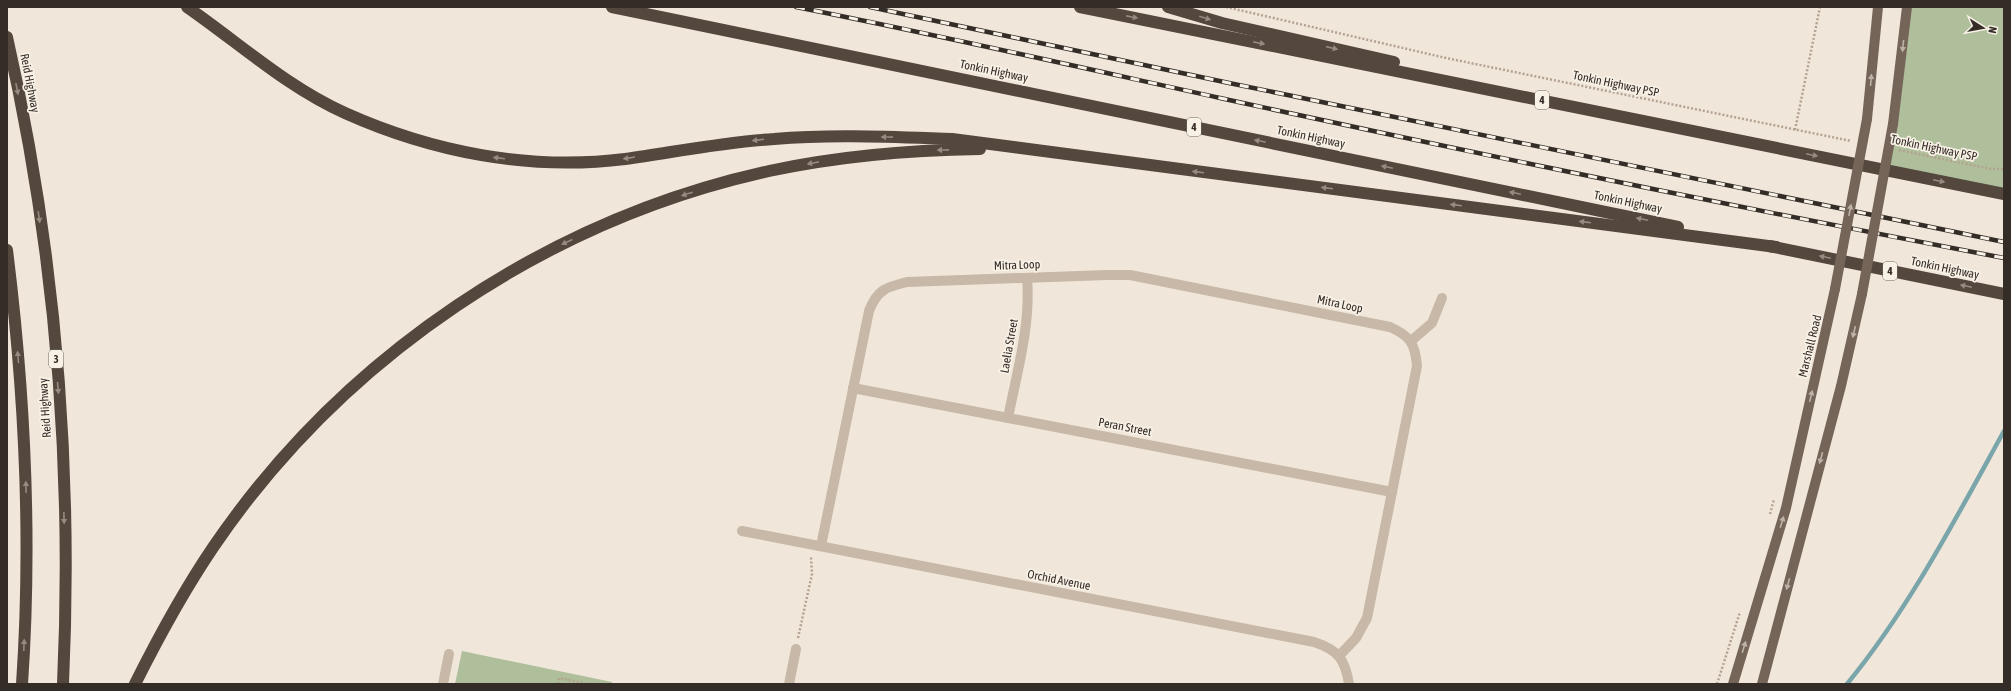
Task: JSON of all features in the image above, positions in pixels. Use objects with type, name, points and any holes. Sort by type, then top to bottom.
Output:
[{"type":"highway","points":[[187,7],[223,32],[260,62],[300,89],[343,112],[394,133],[433,145],[480,155],[528,161],[576,162],[624,159],[773,139],[850,136],[952,139],[1776,247]]},
{"type":"highway","name":"Tonkin Highway","points":[[612,7],[2004,294]]},
{"type":"highway","name":"4","points":[[1080,7],[2004,194]]},
{"type":"highway","points":[[1168,7],[1222,23],[1795,151]]},
{"type":"highway","name":"Reid Highway","points":[[7,38],[25,127],[39,215],[59,392],[64,481],[66,570],[63,684]]},
{"type":"highway","points":[[135,684],[156,642],[184,593],[215,545],[249,499],[285,455],[324,414],[366,375],[411,339],[451,310],[505,275],[555,248],[607,224],[660,203],[707,187],[769,171],[825,160],[881,153],[938,150],[995,150],[1052,153]]},
{"type":"highway","name":"Reid Highway","points":[[7,250],[22,394],[26,482],[26,570],[22,684]]},
{"type":"main road","name":"Marshall Road","points":[[1733,684],[1786,508],[1835,289],[1867,119],[1878,7]]},
{"type":"main road","points":[[1762,684],[1841,386],[1862,294],[1893,124],[1907,7]]},
{"type":"street","name":"Mitra Loop","points":[[816,545],[853,388],[869,311],[874,298],[881,291],[892,285],[907,282],[1130,275],[1390,327],[1403,333],[1411,341]]},
{"type":"street","name":"Laelia Street","points":[[1008,418],[1026,329],[1029,300],[1027,278]]},
{"type":"street","points":[[1349,684],[1345,666],[1339,656],[1356,638],[1367,618],[1417,366],[1416,352],[1411,341],[1432,323],[1442,298]]},
{"type":"street","name":"Peran Street","points":[[853,388],[1392,492]]},
{"type":"street","name":"Orchid Avenue","points":[[742,531],[1314,642],[1332,650],[1339,656]]},
{"type":"street","points":[[789,684],[796,649]]},
{"type":"street","points":[[443,684],[449,654]]},
{"type":"path","name":"Tonkin Highway PSP","points":[[1226,7],[1446,58],[1858,142]]},
{"type":"path","points":[[1795,130],[1820,7]]},
{"type":"path","name":"Tonkin Highway PSP","points":[[1896,150],[1991,169],[2004,169]]},
{"type":"path","points":[[1770,515],[1776,492]]},
{"type":"path","points":[[796,649],[812,574],[816,545]]},
{"type":"path","points":[[1717,684],[1743,605]]},
{"type":"path","points":[[558,684],[559,678],[587,684]]},
{"type":"green space","points":[[1907,7],[2004,7],[2004,193],[1884,169]]},
{"type":"green space","points":[[462,651],[612,682],[612,684],[455,684]]},
{"type":"waterway","points":[[1847,684],[1870,655],[1912,593],[1950,529],[2004,431]]},
{"type":"railway","points":[[796,7],[1514,160],[2004,258]]},
{"type":"railway","points":[[870,7],[1229,83],[2004,242]]}]
